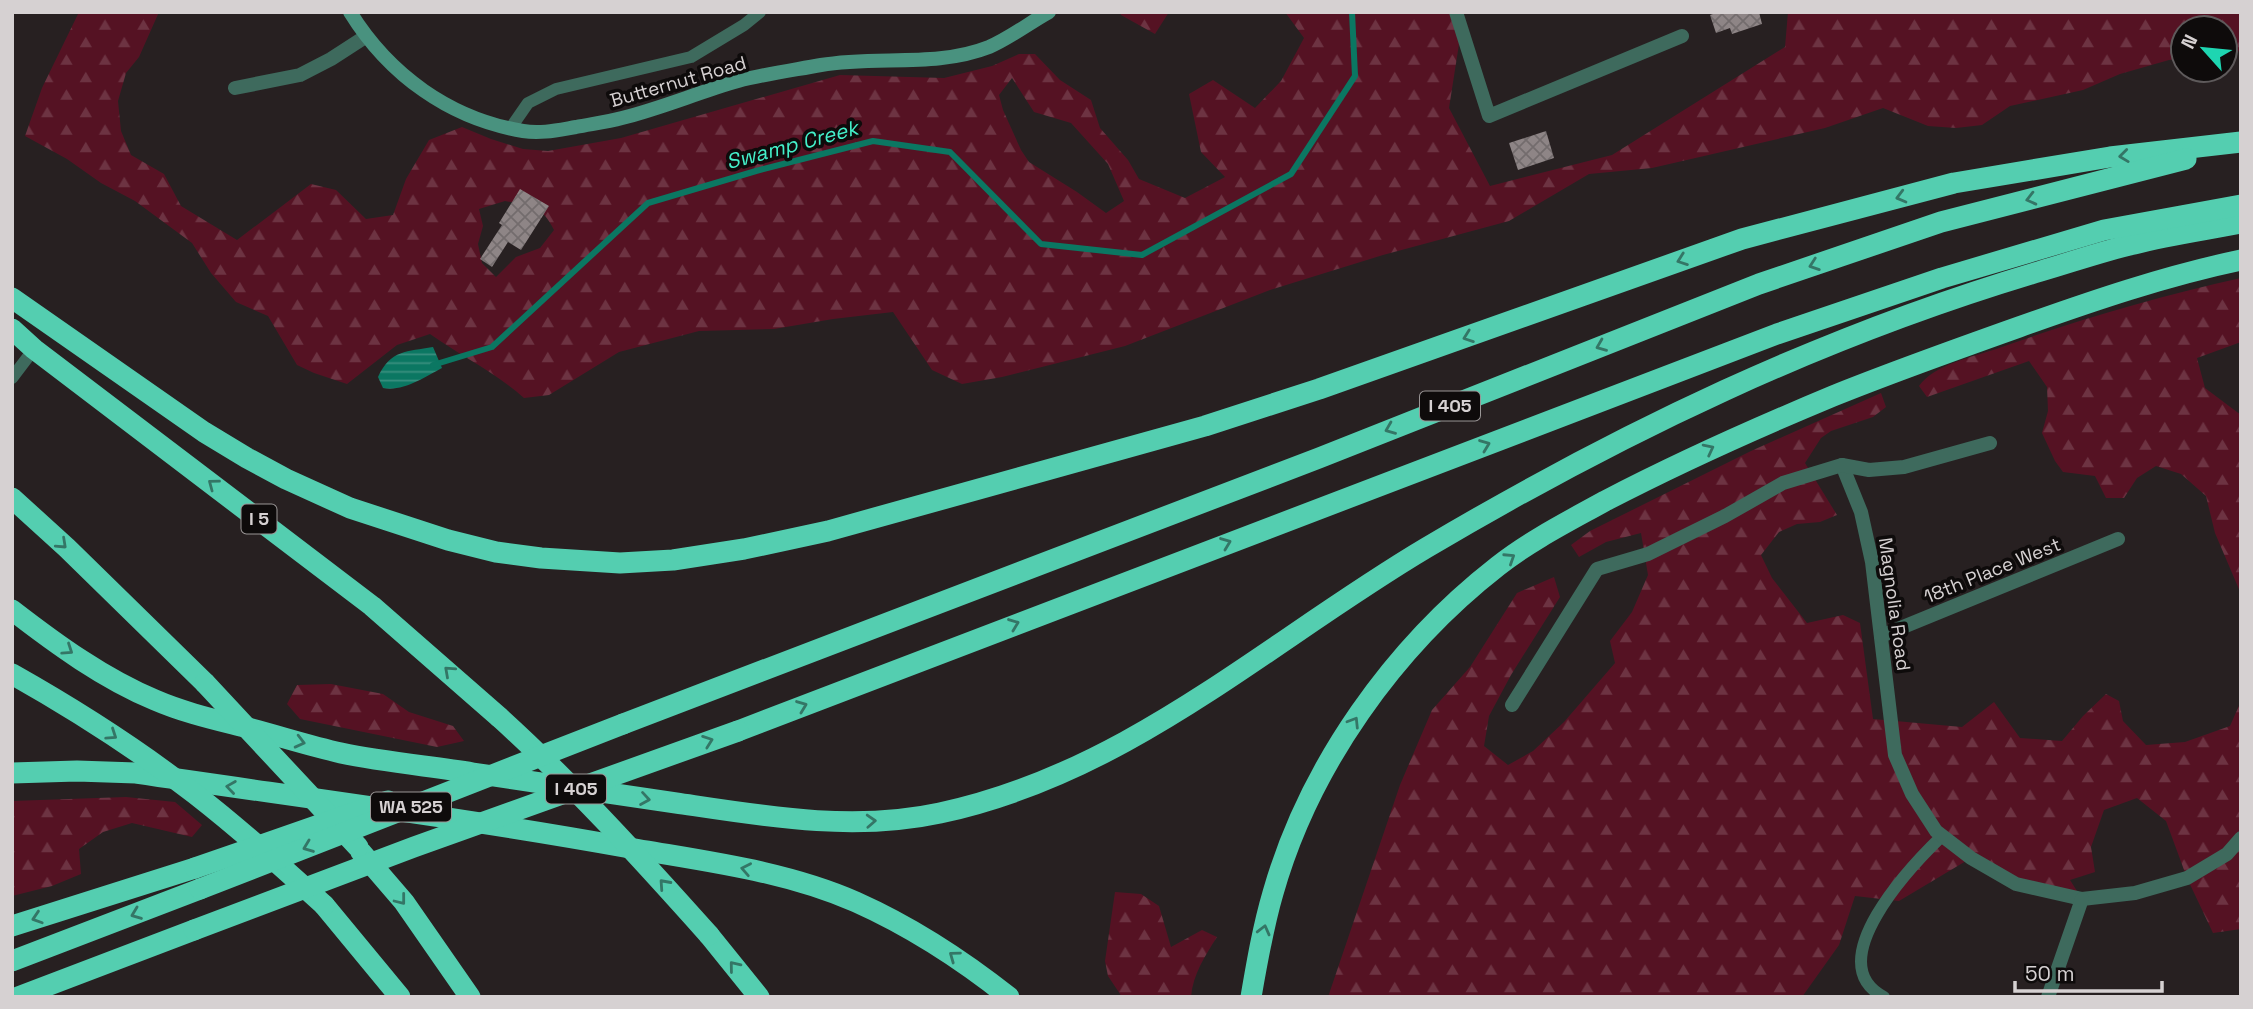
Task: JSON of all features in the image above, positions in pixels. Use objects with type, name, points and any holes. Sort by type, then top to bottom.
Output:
[{"type":"highway","points":[[12,298],[226,445],[286,479],[350,508],[448,540],[496,552],[620,563],[673,560],[744,549],[828,531],[1205,426],[1332,385],[1742,239],[1954,183],[2110,157],[2241,142]]},
{"type":"highway","name":"I 405","points":[[623,724],[1319,458],[1759,284],[1941,222],[2185,160],[2241,149]]},
{"type":"highway","name":"I 405","points":[[414,847],[738,731],[1777,334],[1942,278],[2104,230],[2241,205]]},
{"type":"highway","points":[[12,610],[34,628],[108,676],[157,701],[209,719],[344,753],[747,814],[837,822],[936,814],[1027,787],[1091,762],[1147,731],[1409,558],[1517,494],[1582,459],[1734,386],[1848,336],[1980,289],[2133,244],[2241,223]]},
{"type":"highway","points":[[1251,997],[1259,946],[1273,891],[1302,818],[1336,751],[1363,708],[1421,637],[1499,565],[1558,527],[1719,444],[1895,370],[2098,299],[2241,260]]},
{"type":"highway","name":"I 5","points":[[12,329],[34,349],[372,606],[544,757],[709,935],[759,997]]},
{"type":"highway","points":[[12,498],[205,683],[358,848],[404,902],[470,997]]},
{"type":"highway","points":[[12,674],[80,713],[154,763],[238,828],[324,905],[400,997]]},
{"type":"highway","points":[[12,926],[195,868],[505,761],[623,724]]},
{"type":"highway","name":"WA 525","points":[[12,961],[623,724]]},
{"type":"highway","points":[[12,773],[136,773],[534,831],[767,873],[842,897],[890,919],[936,943],[1009,997]]},
{"type":"highway","name":"WA 525","points":[[18,997],[414,847]]},
{"type":"street","name":"Butternut Road","points":[[350,12],[365,37],[394,68],[428,94],[466,114],[527,132],[547,132],[622,118],[740,81],[825,64],[943,58],[989,47],[1049,12]]},
{"type":"street","points":[[1456,12],[1489,116],[1682,36]]},
{"type":"street","points":[[235,88],[300,75],[365,37]]},
{"type":"street","points":[[1512,705],[1597,569],[1648,554],[1725,516],[1783,483],[1842,465],[1886,470],[1990,443]]},
{"type":"street","name":"Magnolia Road","points":[[1842,465],[1861,512],[1872,562],[1895,755],[1912,794],[1936,831],[1971,858],[2016,884],[2082,899],[2136,893],[2187,878],[2227,854],[2241,838]]},
{"type":"street","name":"18th Place West","points":[[1881,636],[2118,539]]},
{"type":"street","points":[[2048,997],[2082,899]]},
{"type":"lane","points":[[510,129],[528,103],[556,89],[691,57],[744,25],[760,12]]},
{"type":"lane","points":[[12,378],[34,349]]},
{"type":"lane","points":[[1884,997],[1866,980],[1859,960],[1864,940],[1909,869],[1942,836]]},
{"type":"green space","points":[[79,12],[159,12],[139,57],[126,73],[118,101],[121,131],[131,155],[164,174],[181,206],[237,240],[311,184],[336,190],[366,219],[393,215],[406,179],[429,140],[462,127],[523,149],[548,151],[621,138],[840,75],[944,78],[992,66],[1019,54],[1035,54],[1060,80],[1091,100],[1100,128],[1128,160],[1139,179],[1185,198],[1225,177],[1201,152],[1189,94],[1213,80],[1255,108],[1281,81],[1304,38],[1285,12],[1464,12],[1449,108],[1490,186],[1612,155],[1785,47],[1788,12],[2240,12],[2241,51],[2239,14],[2169,14],[2169,60],[2120,74],[2083,90],[2010,106],[1982,125],[1956,128],[1928,126],[1883,108],[1825,128],[1652,168],[1589,174],[1509,221],[1383,255],[1270,290],[1125,346],[1002,377],[962,384],[932,370],[893,312],[774,329],[699,331],[619,352],[549,395],[524,398],[430,334],[397,345],[347,384],[297,365],[268,316],[236,302],[211,273],[192,243],[135,201],[25,136],[42,88]],"holes":[[[1012,78],[1034,112],[1071,123],[1108,164],[1124,201],[1106,213],[1029,162],[1003,110],[999,95]],[[505,201],[529,206],[545,215],[554,230],[540,248],[516,257],[496,277],[482,263],[478,244],[483,226],[479,209]]]},
{"type":"green space","points":[[1120,12],[1169,12],[1155,34]]},
{"type":"green space","points":[[2241,278],[2241,342],[2197,358],[2205,388],[2241,415],[2241,594],[2215,533],[2206,496],[2181,474],[2156,466],[2137,478],[2124,498],[2106,498],[2095,476],[2063,472],[2042,433],[2048,411],[2047,387],[2029,361],[1927,397],[1919,386],[1935,372],[1966,358],[2119,309]]},
{"type":"green space","points":[[1881,393],[1886,407],[1873,417],[1831,431],[1821,438],[1805,463],[1837,515],[1820,522],[1797,524],[1779,532],[1761,555],[1772,578],[1807,623],[1843,615],[1860,623],[1873,719],[1962,727],[1994,702],[2020,738],[2062,741],[2106,694],[2119,701],[2123,721],[2146,745],[2185,742],[2230,726],[2241,701],[2241,929],[2213,933],[2187,878],[2166,821],[2137,798],[2104,810],[2091,847],[2095,872],[2070,880],[2082,899],[2016,884],[1971,858],[1899,901],[1855,896],[1839,945],[1802,997],[1328,997],[1400,785],[1432,710],[1470,667],[1517,593],[1554,577],[1560,597],[1511,675],[1489,716],[1484,746],[1508,765],[1533,751],[1564,722],[1615,663],[1610,641],[1632,612],[1648,575],[1641,533],[1606,542],[1579,557],[1571,545],[1590,531],[1751,451]]},
{"type":"green space","points":[[331,684],[383,694],[409,712],[453,726],[464,741],[437,747],[300,719],[287,704],[297,685]]},
{"type":"green space","points":[[126,797],[175,802],[202,825],[192,837],[132,823],[103,832],[79,849],[81,874],[52,886],[12,896],[12,801]]},
{"type":"green space","points":[[1115,892],[1141,894],[1159,906],[1171,947],[1202,930],[1217,937],[1197,973],[1191,997],[1122,997],[1108,976],[1105,961]]},
{"type":"shaded area","points":[[433,347],[442,368],[406,386],[383,388],[378,377],[388,361],[401,353]]},
{"type":"building","points":[[1719,12],[1759,12],[1762,24],[1732,34],[1730,28],[1716,33],[1710,15]]},
{"type":"building","points":[[1546,131],[1554,158],[1518,170],[1509,143]]},
{"type":"building","points":[[520,189],[549,206],[521,250],[508,242],[492,267],[480,259],[502,225],[499,223]]},
{"type":"waterway","name":"Swamp Creek","points":[[433,365],[492,347],[648,203],[756,171],[873,141],[950,152],[1041,244],[1142,255],[1291,174],[1355,76],[1352,12]]}]
